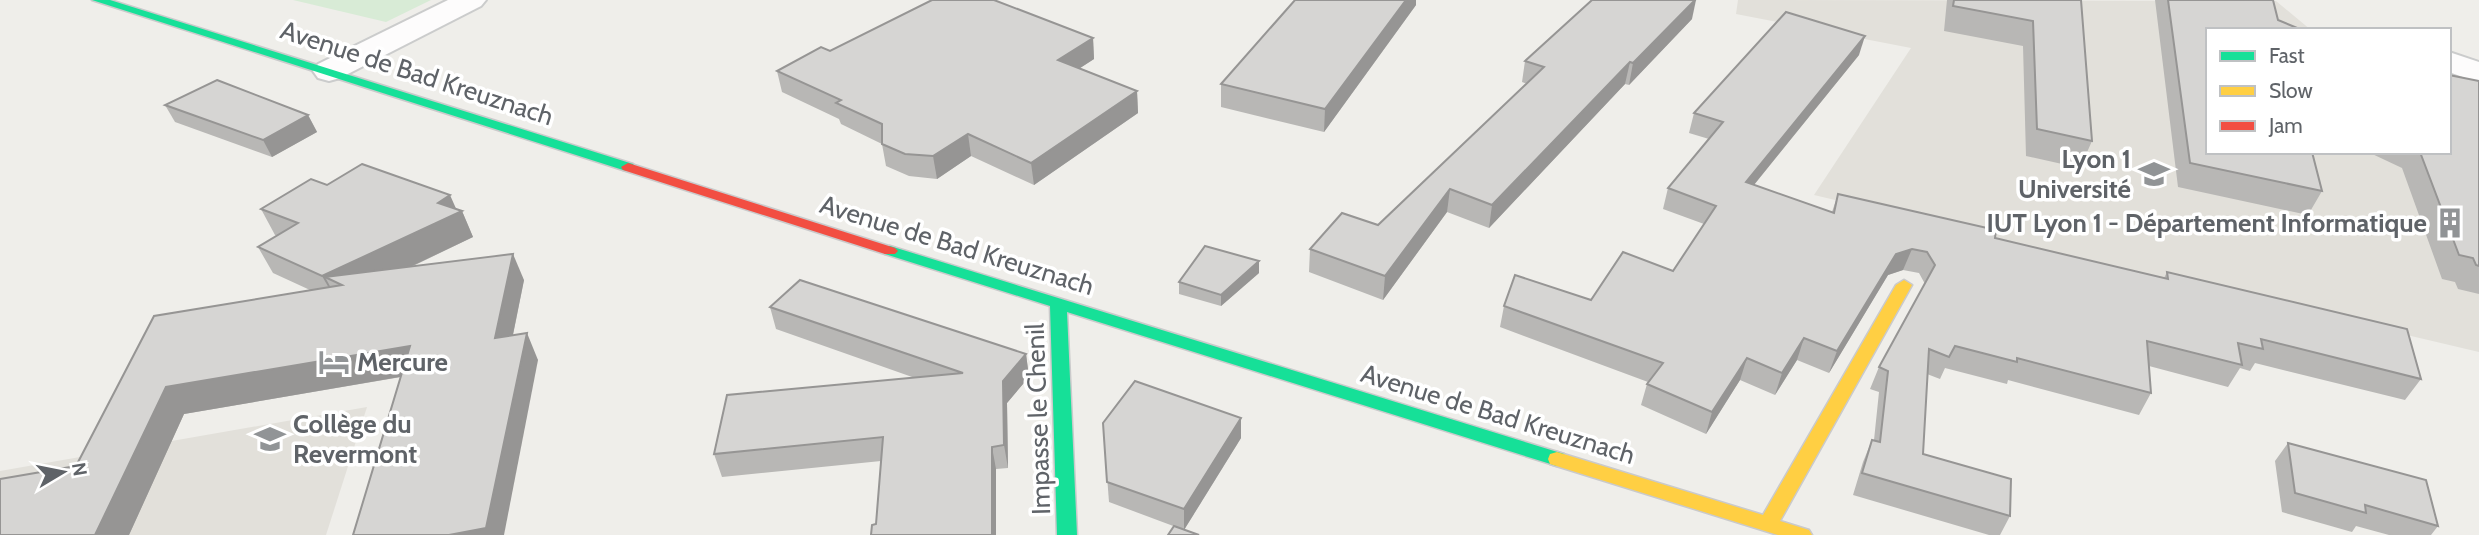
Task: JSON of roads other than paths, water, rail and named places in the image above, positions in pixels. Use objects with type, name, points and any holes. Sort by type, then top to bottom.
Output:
[{"type":"main road","name":"Avenue de Bad Kreuznach","points":[[98,0],[329,71],[798,222],[1802,535]]},
{"type":"main road","points":[[1768,524],[1904,285]]},
{"type":"main road","name":"Impasse le Chenil","points":[[1058,302],[1067,535]]},
{"type":"street","points":[[329,71],[471,0]]},
{"type":"street","points":[[2451,62],[2479,73]]},
{"type":"place","name":"Lyon 1 Université","points":[[2154,174]]},
{"type":"place","name":"IUT Lyon 1 - Département Informatique","points":[[2450,223]]},
{"type":"place","name":"Mercure","points":[[334,362]]},
{"type":"place","name":"Collège du Revermont","points":[[270,439]]}]
